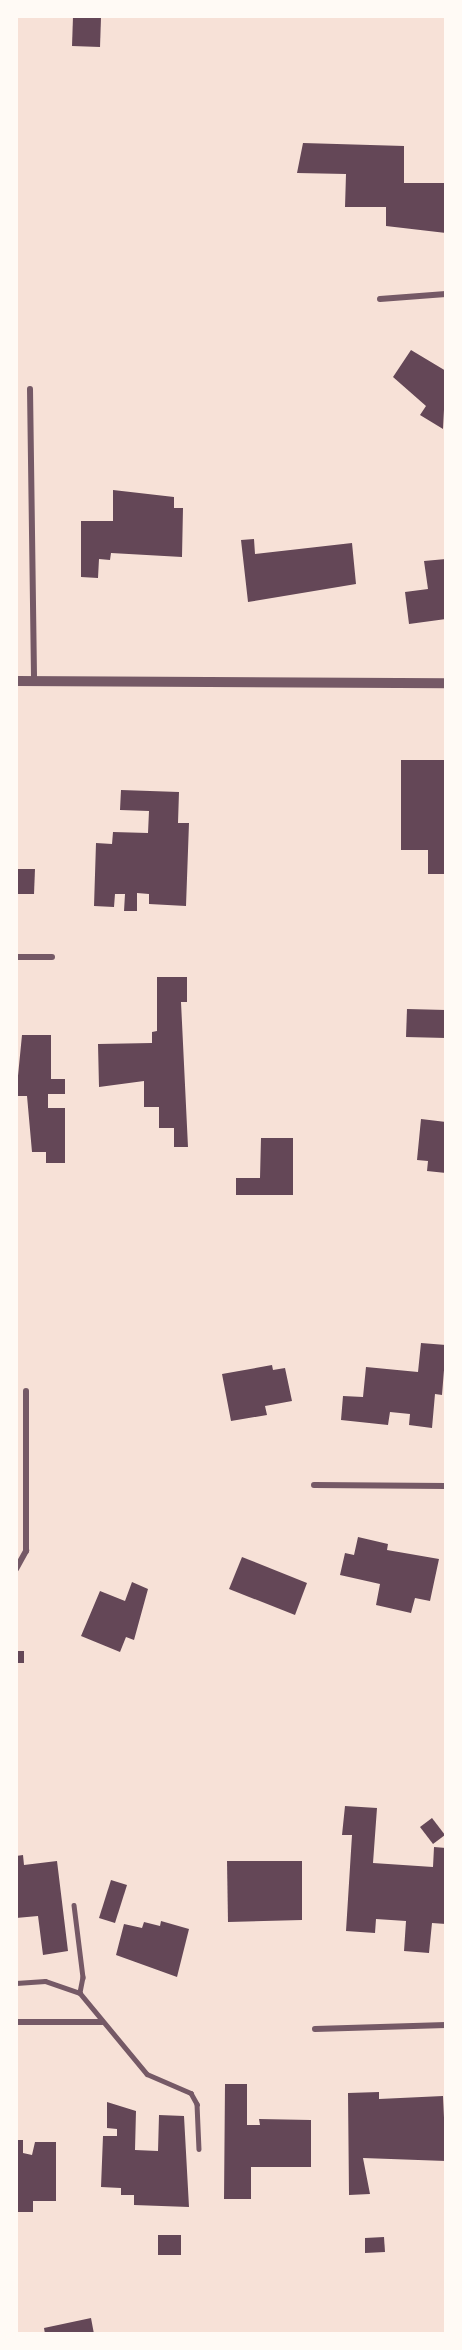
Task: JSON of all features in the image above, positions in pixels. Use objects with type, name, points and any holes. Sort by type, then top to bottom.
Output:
[{"type":"street","points":[[380,299],[446,294]]},
{"type":"street","points":[[30,389],[33,682]]},
{"type":"street","points":[[16,681],[446,683]]},
{"type":"street","points":[[16,957],[52,957]]},
{"type":"street","points":[[19,1569],[26,1391]]},
{"type":"street","points":[[314,1485],[446,1486]]},
{"type":"street","points":[[16,2022],[102,2022]]},
{"type":"street","points":[[315,2029],[446,2025]]},
{"type":"lane","points":[[74,1905],[83,1977],[80,1993]]},
{"type":"lane","points":[[16,1983],[45,1981],[80,1993],[147,2074],[191,2093],[197,2104],[199,2149]]},
{"type":"building","points":[[73,17],[101,18],[100,47],[72,46]]},
{"type":"building","points":[[303,143],[404,146],[404,183],[446,183],[446,233],[386,226],[386,207],[345,207],[346,174],[297,173]]},
{"type":"building","points":[[411,350],[446,371],[443,429],[420,415],[426,406],[393,377]]},
{"type":"building","points":[[113,490],[174,497],[174,508],[183,508],[182,557],[111,553],[110,560],[99,559],[98,578],[81,577],[81,521],[113,521]]},
{"type":"building","points":[[254,539],[255,554],[352,543],[356,584],[248,602],[241,540]]},
{"type":"building","points":[[446,559],[446,619],[409,624],[405,592],[428,589],[424,561]]},
{"type":"building","points":[[401,760],[446,760],[446,874],[428,874],[428,850],[401,850]]},
{"type":"building","points":[[121,790],[179,792],[178,823],[189,823],[186,906],[149,904],[149,894],[137,893],[137,911],[124,911],[125,894],[115,894],[114,907],[94,906],[96,843],[112,844],[113,832],[148,833],[149,811],[120,810]]},
{"type":"building","points":[[16,869],[35,869],[34,894],[16,894]]},
{"type":"building","points":[[157,977],[187,977],[187,1002],[181,1002],[188,1147],[174,1147],[174,1128],[159,1128],[159,1107],[144,1107],[144,1081],[99,1087],[98,1044],[152,1043],[152,1032],[157,1031]]},
{"type":"building","points":[[407,1009],[446,1010],[446,1038],[406,1037]]},
{"type":"building","points":[[22,1035],[51,1035],[51,1079],[65,1079],[65,1094],[48,1094],[48,1108],[65,1108],[65,1163],[46,1163],[46,1152],[32,1152],[27,1096],[16,1096]]},
{"type":"building","points":[[421,1119],[446,1122],[446,1173],[427,1171],[428,1161],[417,1160]]},
{"type":"building","points":[[261,1138],[293,1138],[293,1195],[236,1195],[236,1178],[260,1178]]},
{"type":"building","points":[[421,1343],[446,1345],[442,1395],[435,1394],[432,1428],[409,1425],[410,1414],[390,1412],[388,1425],[341,1420],[343,1396],[363,1397],[366,1367],[418,1372]]},
{"type":"building","points":[[272,1365],[273,1370],[285,1368],[292,1401],[265,1406],[267,1415],[231,1421],[222,1374]]},
{"type":"building","points":[[358,1537],[388,1544],[387,1550],[439,1559],[430,1601],[415,1598],[411,1613],[376,1605],[380,1584],[340,1575],[345,1553],[354,1555]]},
{"type":"building","points":[[242,1557],[307,1583],[295,1615],[229,1589]]},
{"type":"building","points":[[132,1582],[148,1589],[134,1640],[126,1637],[120,1652],[81,1636],[100,1591],[125,1601]]},
{"type":"building","points":[[16,1651],[24,1651],[24,1663],[16,1663]]},
{"type":"building","points":[[345,1806],[377,1808],[373,1863],[433,1867],[434,1847],[446,1848],[446,1924],[432,1923],[429,1953],[404,1951],[406,1921],[376,1919],[375,1933],[346,1931],[352,1835],[342,1835]]},
{"type":"building","points":[[432,1818],[445,1835],[433,1844],[420,1827]]},
{"type":"building","points":[[23,1855],[24,1865],[57,1861],[68,1951],[43,1955],[38,1916],[16,1918],[16,1856]]},
{"type":"building","points":[[227,1861],[302,1861],[302,1920],[228,1922]]},
{"type":"building","points":[[111,1880],[127,1885],[115,1923],[99,1918]]},
{"type":"building","points":[[161,1921],[189,1929],[177,1977],[116,1955],[124,1924],[142,1928],[144,1922],[160,1926]]},
{"type":"building","points":[[225,2084],[247,2084],[247,2125],[260,2125],[259,2119],[311,2120],[311,2167],[251,2167],[251,2199],[224,2199]]},
{"type":"building","points":[[379,2092],[379,2099],[443,2096],[446,2161],[363,2158],[370,2194],[349,2195],[348,2093]]},
{"type":"building","points":[[107,2102],[136,2111],[135,2150],[158,2151],[159,2115],[184,2116],[189,2207],[134,2205],[134,2195],[121,2195],[121,2188],[101,2187],[103,2136],[117,2136],[117,2129],[107,2128]]},
{"type":"building","points":[[16,2140],[23,2140],[23,2153],[32,2155],[35,2142],[56,2142],[56,2201],[33,2201],[33,2212],[16,2212]]},
{"type":"building","points":[[158,2235],[181,2235],[181,2255],[158,2255]]},
{"type":"building","points":[[384,2237],[385,2252],[365,2253],[365,2238]]},
{"type":"building","points":[[91,2318],[94,2334],[45,2334],[44,2328]]}]
